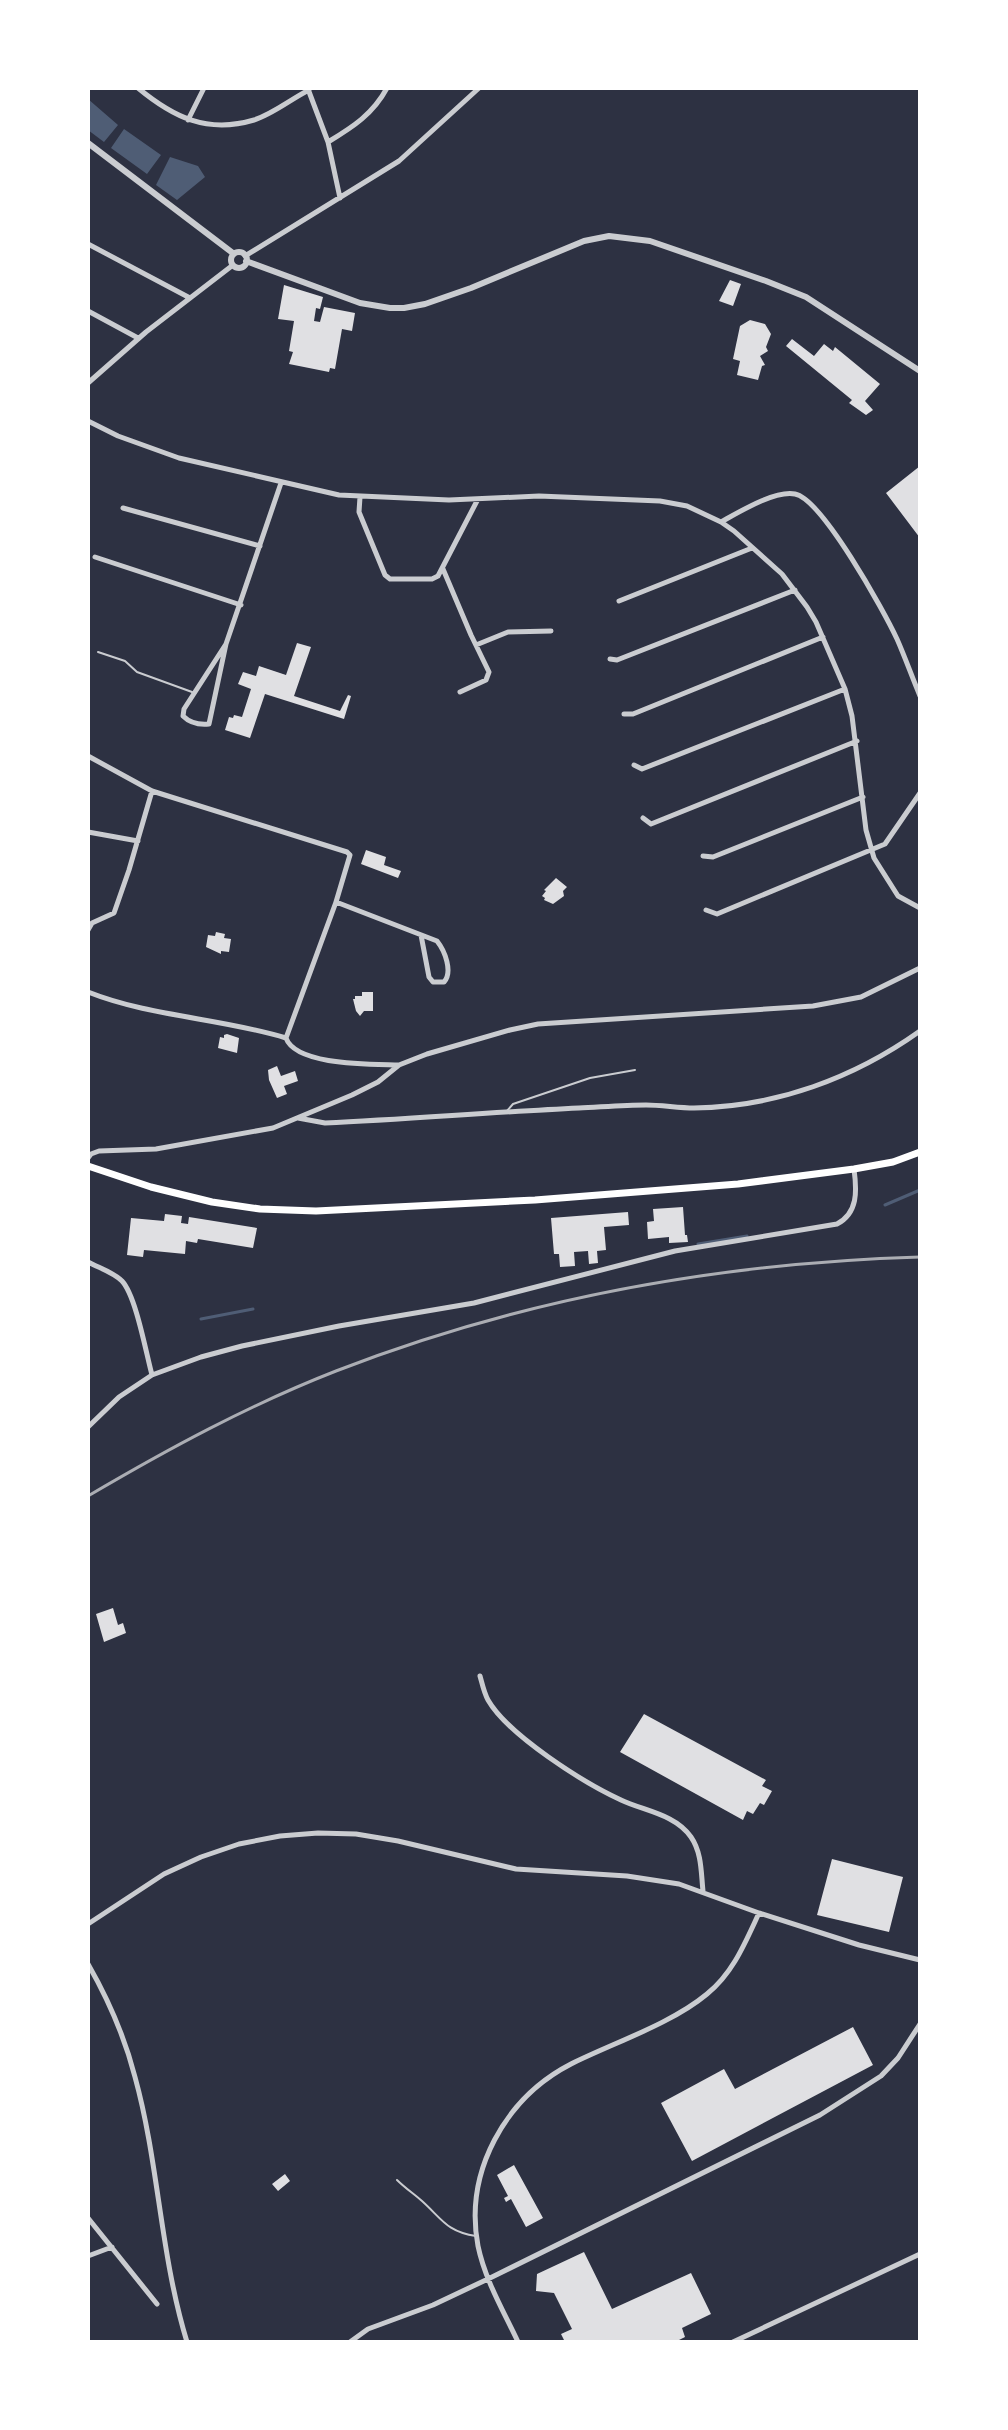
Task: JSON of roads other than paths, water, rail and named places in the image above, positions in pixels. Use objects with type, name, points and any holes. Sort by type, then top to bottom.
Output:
[{"type":"main road","points":[[88,1166],[151,1187],[212,1202],[260,1209],[367,1210],[738,1184],[854,1169],[893,1162],[920,1152]]},
{"type":"street","points":[[138,88],[172,113],[208,125],[254,120],[308,89],[328,142],[340,199]]},
{"type":"street","points":[[188,120],[204,88]]},
{"type":"street","points":[[328,142],[366,118],[387,88]]},
{"type":"street","points":[[233,265],[242,267],[246,259],[399,161],[479,88]]},
{"type":"street","points":[[88,143],[234,254]]},
{"type":"street","points":[[233,265],[231,260],[234,254],[241,252],[246,259],[360,303],[404,308],[439,300],[584,241],[609,236],[636,238],[708,259],[806,297],[920,371]]},
{"type":"street","points":[[88,244],[190,298]]},
{"type":"street","points":[[89,379],[233,265]]},
{"type":"street","points":[[88,311],[138,338]]},
{"type":"street","points":[[88,421],[152,449],[203,464],[281,483],[360,497],[478,499],[539,496],[660,501],[687,506],[721,522],[776,568],[807,607],[823,637],[845,689],[857,741],[866,830],[878,868],[898,896],[920,908]]},
{"type":"street","points":[[226,644],[184,709],[183,716],[187,720],[200,725],[209,724],[226,644],[281,483]]},
{"type":"street","points":[[721,522],[782,494],[796,494],[809,501],[861,574],[896,636],[920,696]]},
{"type":"street","points":[[360,497],[359,512],[385,575],[390,579],[432,579],[438,576],[478,499]]},
{"type":"street","points":[[123,508],[260,546]]},
{"type":"street","points":[[619,601],[752,548]]},
{"type":"street","points":[[95,557],[241,605]]},
{"type":"street","points":[[443,568],[489,675],[486,680],[460,692]]},
{"type":"street","points":[[610,659],[617,660],[795,590]]},
{"type":"street","points":[[476,645],[508,632],[551,631]]},
{"type":"street","points":[[624,714],[633,714],[823,637]]},
{"type":"street","points":[[634,765],[642,769],[845,689]]},
{"type":"street","points":[[643,818],[651,824],[857,741]]},
{"type":"street","points":[[88,756],[152,791],[347,852],[350,855],[336,902],[286,1038],[288,1046],[296,1052],[316,1057],[360,1064],[399,1065]]},
{"type":"street","points":[[88,930],[92,923],[114,913],[152,791]]},
{"type":"street","points":[[706,910],[717,914],[885,844],[920,793]]},
{"type":"street","points":[[703,856],[713,857],[863,797]]},
{"type":"street","points":[[88,832],[138,841]]},
{"type":"street","points":[[336,902],[437,941],[449,972],[444,982],[433,982],[429,977],[421,935]]},
{"type":"street","points":[[88,1158],[99,1151],[156,1149],[273,1128],[365,1088],[399,1065],[510,1030],[538,1024],[785,1009],[840,1002],[861,997],[920,968]]},
{"type":"street","points":[[88,992],[135,1006],[258,1029],[286,1038]]},
{"type":"street","points":[[297,1118],[325,1123],[644,1105],[693,1108],[763,1100],[824,1083],[861,1068],[888,1054],[920,1031]]},
{"type":"street","points":[[88,1427],[119,1397],[152,1375],[201,1357],[289,1335],[474,1303],[675,1251],[837,1224],[853,1208],[857,1188],[854,1169]]},
{"type":"street","points":[[88,1262],[126,1285],[152,1375]]},
{"type":"street","points":[[480,1676],[487,1699],[498,1713],[556,1763],[590,1784],[623,1801],[658,1813],[684,1829],[699,1855],[703,1891]]},
{"type":"street","points":[[88,1924],[164,1874],[239,1844],[280,1836],[356,1834],[516,1869],[633,1876],[679,1884],[859,1945],[920,1960]]},
{"type":"street","points":[[518,2342],[488,2279],[477,2236],[476,2206],[484,2162],[493,2141],[516,2106],[546,2078],[706,1996],[734,1966],[759,1913]]},
{"type":"street","points":[[88,1964],[122,2035],[135,2075],[170,2275],[187,2342]]},
{"type":"street","points":[[350,2342],[368,2329],[433,2305],[488,2279],[820,2115],[881,2076],[898,2058],[920,2024]]},
{"type":"street","points":[[88,2218],[157,2304]]},
{"type":"street","points":[[88,2256],[112,2247]]},
{"type":"street","points":[[733,2342],[920,2254]]},
{"type":"lane","points":[[98,652],[125,661],[137,672],[193,693]]},
{"type":"lane","points":[[506,1112],[513,1104],[590,1078],[635,1070]]},
{"type":"lane","points":[[397,2180],[448,2228],[477,2236]]},
{"type":"water","points":[[88,99],[118,125],[104,142],[88,130]]},
{"type":"water","points":[[124,129],[161,155],[147,174],[111,148]]},
{"type":"water","points":[[170,157],[198,166],[205,177],[177,200],[156,185]]},
{"type":"waterway","points":[[885,1205],[920,1190]]},
{"type":"waterway","points":[[698,1244],[747,1236]]},
{"type":"waterway","points":[[201,1319],[253,1309]]},
{"type":"railway","points":[[88,1496],[272,1398],[407,1345],[478,1323],[550,1304],[696,1276],[770,1267],[920,1257]]}]
